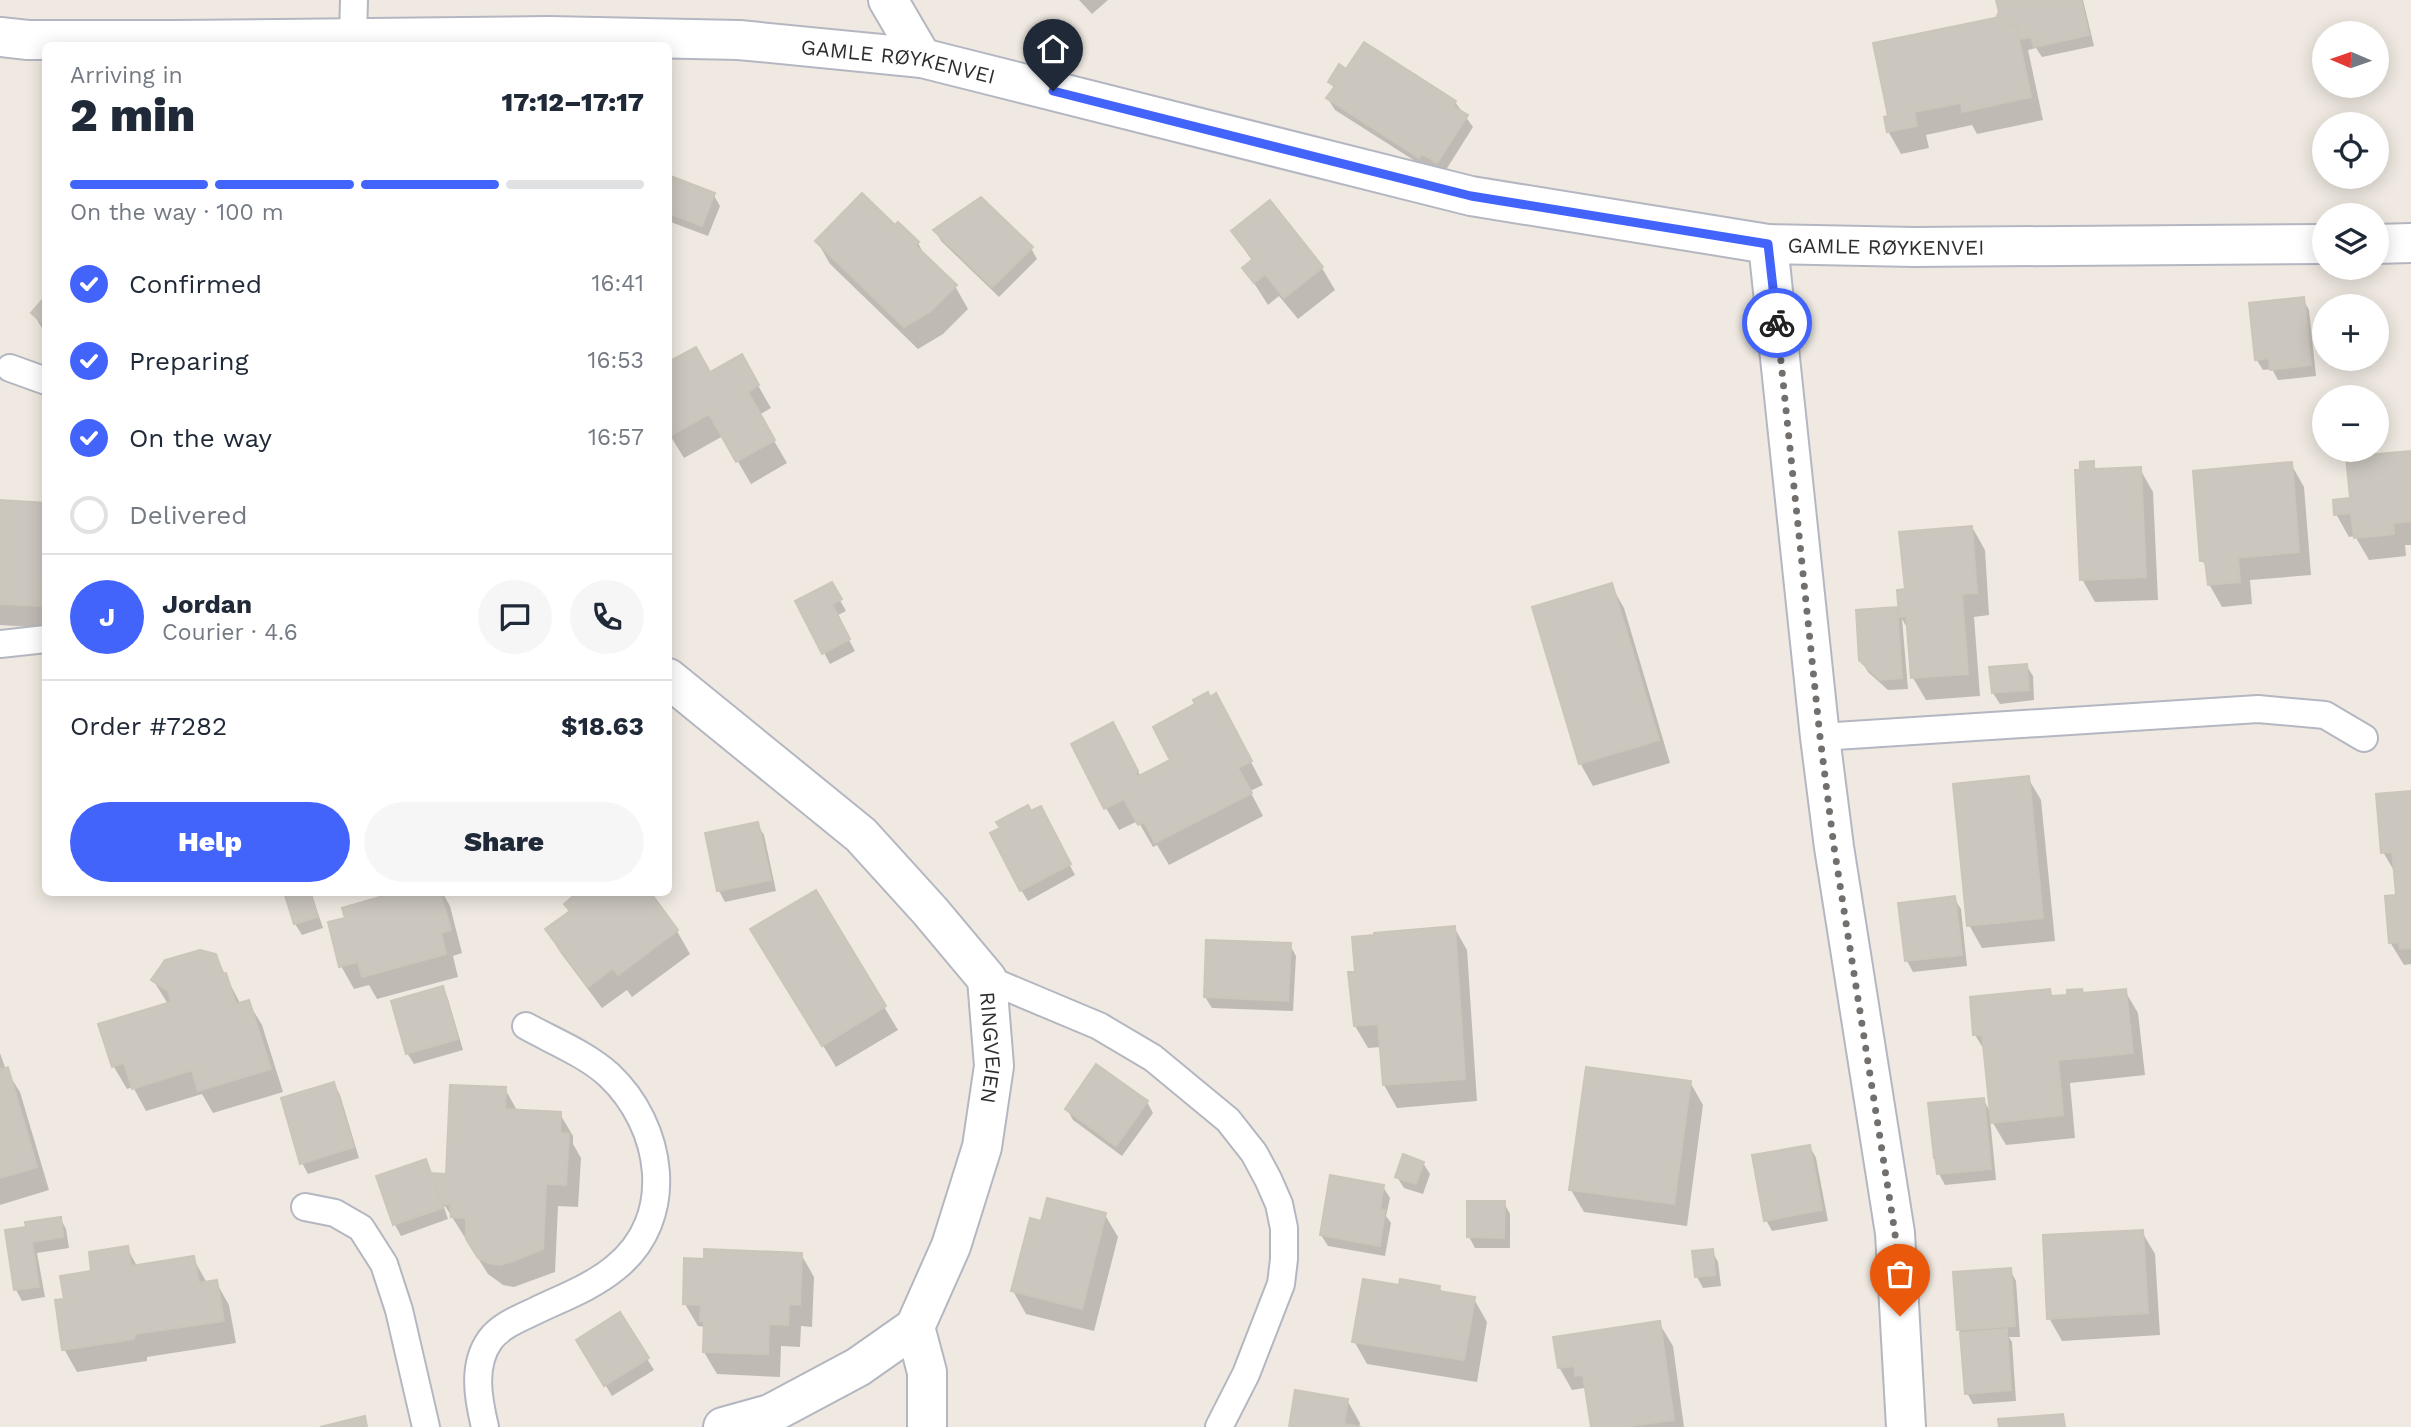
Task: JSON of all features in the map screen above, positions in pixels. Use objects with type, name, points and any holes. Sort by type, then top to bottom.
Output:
[{"type":"street","points":[[888,0],[922,58]]},
{"type":"street","name":"GAMLE RØYKENVEI","points":[[165,42],[549,36],[740,40],[922,58],[1471,196],[1768,244],[1914,247],[2312,244]]},
{"type":"street","name":"GAMLE RØYKENVEI","points":[[24,45],[42,45]]},
{"type":"street","points":[[2389,244],[2411,243]]},
{"type":"street","points":[[1768,244],[1834,847],[1895,1233],[1906,1427]]},
{"type":"street","name":"RINGVEIEN","points":[[672,681],[861,835],[987,979],[994,1066],[982,1147],[951,1246],[915,1327]]},
{"type":"street","points":[[723,1427],[770,1414],[858,1367],[915,1327],[928,1372],[927,1427]]},
{"type":"lane","points":[[353,38],[354,0]]},
{"type":"lane","points":[[10,368],[42,380]]},
{"type":"lane","points":[[0,644],[42,639]]},
{"type":"lane","points":[[1820,737],[2258,709],[2325,715],[2364,737]]},
{"type":"lane","points":[[987,979],[1100,1026],[1153,1058],[1228,1120],[1254,1153],[1268,1179],[1279,1204],[1284,1228],[1281,1284],[1246,1374],[1219,1427]]},
{"type":"lane","points":[[485,1427],[480,1408],[478,1373],[482,1353],[492,1336],[614,1269],[631,1253],[645,1231],[654,1202],[654,1148],[635,1106],[609,1075],[591,1062],[526,1027]]},
{"type":"lane","points":[[305,1207],[335,1213],[361,1228],[384,1264],[399,1310],[426,1427]]},
{"type":"building","points":[[1996,0],[2081,0],[2089,35],[2034,47],[2031,37],[2019,39],[2016,25],[2008,26],[2005,16],[1996,18],[1999,12]]},
{"type":"building","points":[[2005,16],[2008,26],[2016,25],[2031,97],[1962,112],[1961,103],[1914,112],[1917,126],[1887,132],[1884,117],[1888,116],[1873,43]]},
{"type":"building","points":[[1364,42],[1456,101],[1453,106],[1468,115],[1437,163],[1422,154],[1419,158],[1326,98],[1335,86],[1328,82],[1339,64],[1346,69]]},
{"type":"building","points":[[672,177],[715,193],[702,226],[672,215]]},
{"type":"building","points":[[862,193],[895,225],[898,222],[919,242],[915,245],[957,285],[930,312],[904,327],[815,241]]},
{"type":"building","points":[[981,197],[1033,247],[992,287],[933,230]]},
{"type":"building","points":[[1270,200],[1323,267],[1284,298],[1265,274],[1254,283],[1242,268],[1253,259],[1231,231]]},
{"type":"building","points":[[2304,297],[2311,365],[2270,370],[2269,358],[2255,360],[2249,303]]},
{"type":"building","points":[[42,301],[42,323],[31,313]]},
{"type":"building","points":[[696,347],[710,372],[742,354],[759,385],[748,392],[775,440],[736,462],[709,414],[672,435],[672,360]]},
{"type":"building","points":[[2411,451],[2411,521],[2393,523],[2394,534],[2354,538],[2351,513],[2334,515],[2333,500],[2350,498],[2346,462],[2389,462],[2389,453]]},
{"type":"building","points":[[2094,461],[2094,469],[2141,467],[2146,577],[2080,580],[2075,470],[2080,470],[2080,462]]},
{"type":"building","points":[[2292,462],[2299,552],[2238,558],[2240,582],[2208,585],[2205,561],[2200,561],[2193,471]]},
{"type":"building","points":[[0,500],[42,503],[40,606],[0,604]]},
{"type":"building","points":[[1972,526],[1977,593],[1962,594],[1968,674],[1911,678],[1906,616],[1899,617],[1897,590],[1905,589],[1899,532]]},
{"type":"building","points":[[832,582],[842,599],[832,604],[850,639],[822,654],[795,601]]},
{"type":"building","points":[[1612,583],[1659,740],[1579,764],[1532,607]]},
{"type":"building","points":[[1897,607],[1902,678],[1880,680],[1859,660],[1856,610]]},
{"type":"building","points":[[2027,664],[2029,690],[1992,693],[1989,667]]},
{"type":"building","points":[[1208,692],[1210,697],[1216,693],[1252,761],[1238,768],[1252,793],[1155,843],[1144,822],[1138,825],[1124,799],[1104,809],[1071,744],[1113,722],[1138,771],[1135,773],[1137,777],[1170,760],[1153,727],[1195,704],[1193,700]]},
{"type":"building","points":[[2029,776],[2043,918],[1967,926],[1953,784]]},
{"type":"building","points":[[2411,791],[2411,871],[2394,872],[2392,852],[2381,853],[2376,794]]},
{"type":"building","points":[[1028,805],[1031,811],[1041,806],[1071,864],[1020,891],[990,833],[1000,828],[996,822]]},
{"type":"building","points":[[758,822],[771,880],[717,891],[705,833]]},
{"type":"building","points":[[2411,871],[2411,948],[2400,949],[2399,942],[2389,943],[2385,896],[2396,895],[2394,872]]},
{"type":"building","points":[[816,890],[886,1006],[822,1046],[750,929]]},
{"type":"building","points":[[285,896],[311,896],[318,917],[294,924]]},
{"type":"building","points":[[383,896],[441,896],[451,930],[441,933],[446,954],[362,977],[358,962],[339,967],[328,922],[345,918],[342,908]]},
{"type":"building","points":[[573,896],[653,896],[678,930],[618,975],[613,968],[588,987],[545,929],[570,911],[564,904]]},
{"type":"building","points":[[1955,896],[1962,955],[1905,961],[1898,903]]},
{"type":"building","points":[[1455,926],[1465,1079],[1383,1085],[1378,1024],[1354,1026],[1348,972],[1355,972],[1352,937]]},
{"type":"building","points":[[1206,940],[1291,943],[1288,1001],[1204,997]]},
{"type":"building","points":[[200,950],[216,954],[223,974],[226,973],[236,1004],[249,1000],[271,1069],[198,1091],[192,1070],[132,1089],[124,1063],[112,1067],[98,1024],[171,1002],[168,991],[151,980],[165,960]]},
{"type":"building","points":[[443,986],[458,1039],[406,1054],[391,1001]]},
{"type":"building","points":[[2050,989],[2051,996],[2067,995],[2067,990],[2082,989],[2083,993],[2126,989],[2133,1053],[2058,1060],[2063,1115],[1991,1123],[1982,1035],[1973,1035],[1970,997]]},
{"type":"building","points":[[1096,1064],[1148,1101],[1116,1146],[1065,1109]]},
{"type":"building","points":[[0,1067],[1,1070],[8,1067],[37,1167],[0,1178]]},
{"type":"building","points":[[1586,1067],[1691,1081],[1674,1204],[1569,1190]]},
{"type":"building","points":[[334,1082],[354,1147],[300,1164],[281,1098]]},
{"type":"building","points":[[450,1085],[506,1087],[505,1109],[561,1112],[560,1133],[569,1134],[566,1185],[546,1184],[543,1249],[500,1265],[488,1263],[478,1258],[466,1239],[466,1218],[451,1217],[450,1204],[442,1204],[431,1173],[446,1174]]},
{"type":"building","points":[[1984,1098],[1991,1169],[1937,1174],[1928,1103]]},
{"type":"building","points":[[1810,1145],[1822,1210],[1764,1221],[1752,1155]]},
{"type":"building","points":[[1403,1154],[1424,1162],[1416,1184],[1395,1177]]},
{"type":"building","points":[[426,1159],[443,1208],[393,1225],[376,1176]]},
{"type":"building","points":[[1330,1175],[1384,1185],[1380,1209],[1385,1210],[1380,1246],[1320,1235]]},
{"type":"building","points":[[1047,1198],[1106,1213],[1082,1309],[1011,1291],[1030,1218],[1041,1221]]},
{"type":"building","points":[[1467,1201],[1505,1201],[1504,1238],[1467,1237]]},
{"type":"building","points":[[61,1217],[63,1237],[32,1242],[39,1287],[14,1290],[5,1230],[26,1227],[25,1222]]},
{"type":"building","points":[[2143,1230],[2148,1313],[2047,1319],[2043,1235]]},
{"type":"building","points":[[128,1246],[131,1266],[194,1256],[199,1283],[217,1280],[224,1321],[135,1334],[134,1339],[62,1350],[55,1300],[64,1299],[60,1276],[91,1271],[89,1252]]},
{"type":"building","points":[[704,1249],[802,1253],[800,1305],[789,1304],[788,1325],[769,1324],[768,1354],[703,1352],[704,1321],[700,1321],[701,1305],[683,1304],[684,1258],[704,1259]]},
{"type":"building","points":[[1713,1249],[1715,1275],[1695,1277],[1692,1251]]},
{"type":"building","points":[[2011,1268],[2015,1326],[1957,1330],[1953,1272]]},
{"type":"building","points":[[1363,1279],[1399,1285],[1400,1279],[1440,1286],[1439,1291],[1475,1297],[1464,1360],[1352,1342]]},
{"type":"building","points":[[620,1312],[649,1358],[604,1386],[576,1340]]},
{"type":"building","points":[[1660,1321],[1674,1420],[1623,1427],[1591,1427],[1583,1375],[1575,1376],[1574,1366],[1558,1368],[1553,1337]]},
{"type":"building","points":[[2007,1329],[2011,1390],[1965,1394],[1960,1333]]},
{"type":"building","points":[[1295,1390],[1348,1399],[1344,1424],[1361,1427],[1289,1427]]},
{"type":"building","points":[[2063,1414],[2065,1427],[1999,1427],[1998,1419]]},
{"type":"building","points":[[365,1416],[367,1427],[320,1427]]},
{"type":"way so far","points":[[1777,323],[1820,737],[1834,847],[1895,1233],[1900,1316]]},
{"type":"route","points":[[1053,91],[1471,196],[1768,244],[1777,323]]}]
